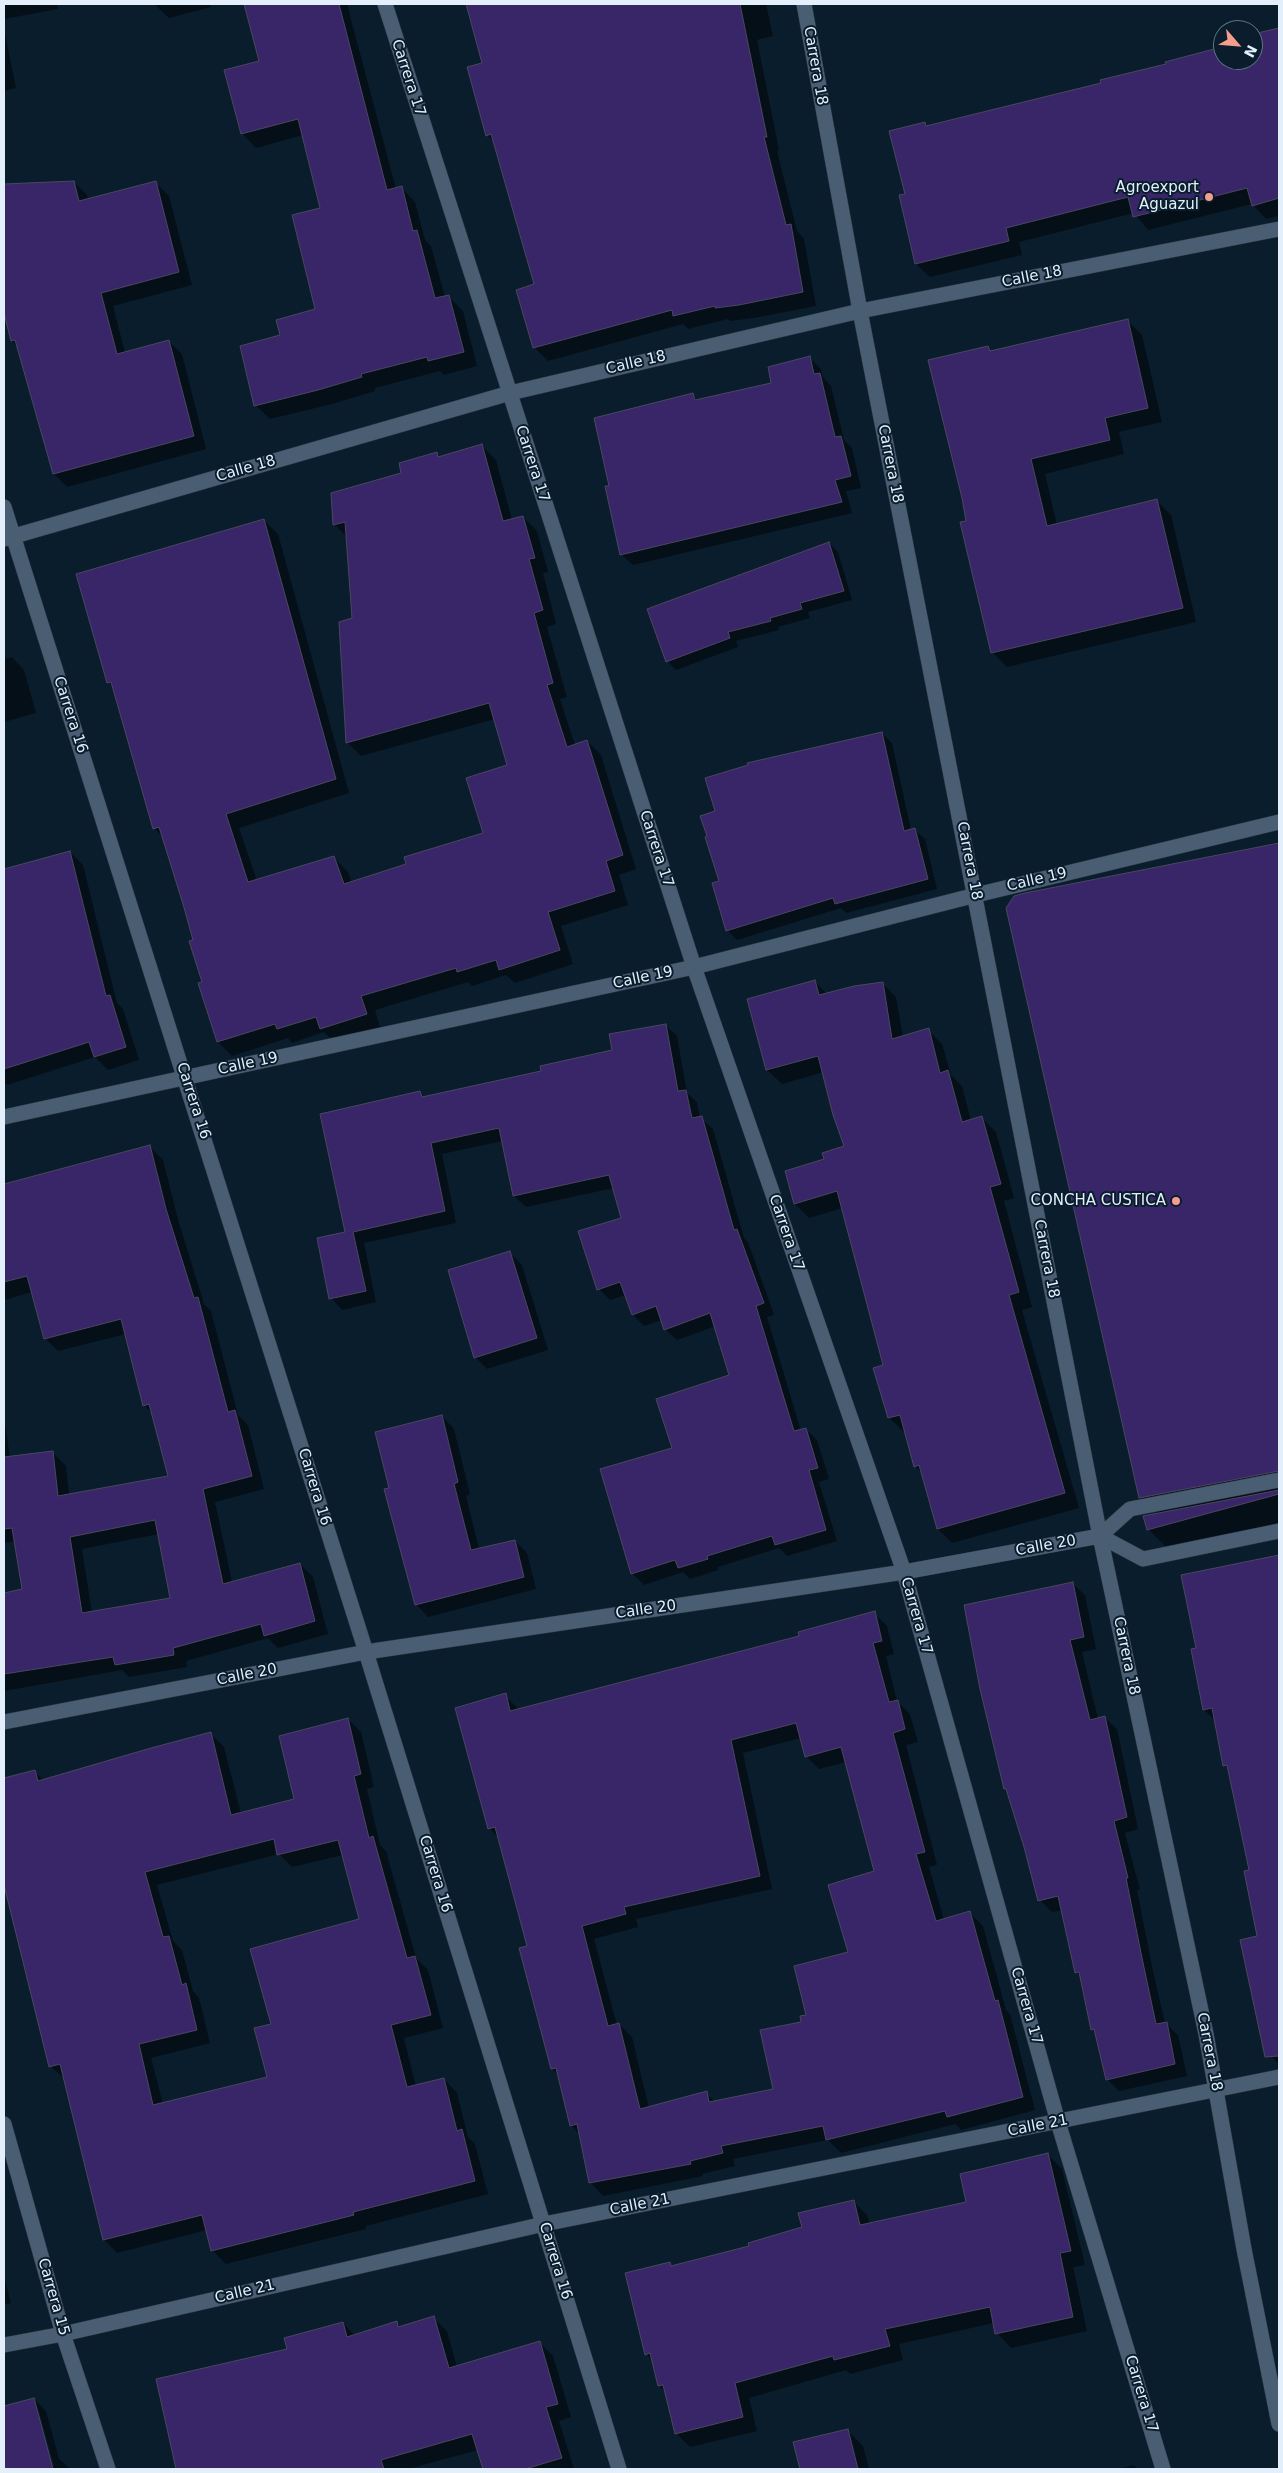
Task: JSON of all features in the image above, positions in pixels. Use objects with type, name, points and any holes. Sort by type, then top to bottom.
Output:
[{"type":"street","name":"Carrera 17","points":[[384,4],[694,967],[904,1572],[1058,2122],[1164,2469]]},
{"type":"street","name":"Carrera 18","points":[[804,4],[860,311],[976,895],[1100,1536],[1216,2089],[1244,2249],[1279,2424]]},
{"type":"street","name":"Calle 18","points":[[8,538],[510,393],[860,311],[1279,229]]},
{"type":"street","name":"Carrera 16","points":[[4,507],[8,538],[185,1077],[366,1652],[619,2469]]},
{"type":"street","name":"Calle 19","points":[[4,1117],[694,967],[976,895],[1279,822]]},
{"type":"street","points":[[1279,1480],[1130,1509],[1100,1536],[1143,1559],[1279,1531]]},
{"type":"street","name":"Calle 20","points":[[4,1722],[366,1652],[904,1572],[1100,1536]]},
{"type":"street","name":"Calle 21","points":[[4,2345],[63,2334],[544,2224],[1279,2077]]},
{"type":"street","name":"Carrera 15","points":[[4,2124],[63,2334],[108,2469]]},
{"type":"building","points":[[244,4],[339,4],[387,190],[402,186],[413,231],[417,230],[435,298],[449,295],[464,352],[428,361],[427,357],[361,374],[362,377],[318,390],[254,406],[240,346],[280,335],[276,320],[315,309],[292,215],[320,208],[298,119],[241,134],[224,70],[259,61]]},
{"type":"building","points":[[466,4],[740,4],[767,137],[764,137],[786,225],[791,224],[803,292],[739,305],[715,308],[715,306],[673,316],[672,310],[533,348],[516,290],[534,284],[491,134],[486,136],[467,67],[482,63]]},
{"type":"building","points":[[1279,28],[1279,198],[1252,206],[1247,188],[1133,217],[1128,197],[1006,228],[1009,241],[915,264],[899,195],[905,194],[889,131],[925,122],[926,126],[1101,83],[1100,80],[1166,64],[1165,62],[1213,49],[1213,70],[1263,70],[1263,32]]},
{"type":"building","points":[[74,181],[79,201],[156,181],[179,272],[101,293],[117,354],[169,340],[194,436],[53,474],[15,340],[11,341],[4,313],[4,184]]},
{"type":"building","points":[[1128,319],[1148,408],[1105,418],[1110,440],[1031,459],[1047,526],[1157,499],[1183,608],[991,653],[960,522],[966,521],[962,498],[928,360],[988,346],[990,351]]},
{"type":"building","points":[[810,356],[814,374],[820,373],[835,437],[841,436],[851,476],[835,480],[842,502],[620,555],[605,486],[609,486],[594,418],[693,393],[695,400],[771,383],[768,367]]},
{"type":"building","points":[[482,444],[503,521],[523,516],[535,558],[529,559],[543,610],[534,613],[553,683],[547,685],[567,747],[587,740],[623,855],[606,861],[615,891],[548,912],[560,950],[499,970],[496,960],[457,972],[456,968],[361,996],[367,1014],[320,1029],[316,1017],[277,1029],[275,1024],[217,1042],[198,983],[202,982],[189,941],[193,940],[183,904],[159,827],[153,829],[111,682],[107,683],[76,574],[264,519],[336,779],[226,814],[248,882],[334,856],[344,884],[406,864],[404,857],[483,833],[466,778],[507,765],[489,703],[346,743],[339,622],[352,618],[345,522],[333,525],[331,493],[401,473],[399,463],[437,452],[438,457]]},
{"type":"building","points":[[829,542],[844,591],[800,603],[802,609],[770,618],[771,621],[728,632],[730,638],[666,662],[647,609]]},
{"type":"building","points":[[882,732],[904,831],[915,828],[928,879],[835,904],[833,898],[726,931],[712,883],[719,881],[700,816],[715,811],[705,778],[748,765],[747,763]]},
{"type":"building","name":"CONCHA CUSTICA","points":[[1279,843],[1279,1471],[1139,1498],[1006,908],[1014,896],[1025,893]]},
{"type":"building","points":[[70,851],[106,996],[110,995],[126,1047],[94,1057],[89,1042],[4,1069],[4,869]]},
{"type":"building","points":[[815,980],[819,995],[854,986],[883,982],[892,1039],[929,1028],[940,1073],[948,1070],[962,1122],[982,1116],[1001,1184],[990,1187],[1019,1292],[1009,1295],[1065,1493],[937,1529],[919,1465],[914,1467],[900,1415],[888,1418],[873,1368],[883,1365],[837,1191],[794,1204],[785,1171],[824,1159],[822,1153],[844,1146],[833,1115],[818,1056],[766,1070],[747,999]]},
{"type":"building","points":[[666,1024],[678,1091],[686,1090],[692,1118],[702,1116],[734,1230],[737,1229],[764,1303],[756,1306],[794,1431],[806,1428],[818,1468],[809,1470],[826,1530],[775,1545],[772,1536],[707,1556],[708,1559],[678,1568],[675,1560],[631,1574],[600,1469],[672,1448],[656,1399],[729,1375],[710,1313],[664,1330],[656,1306],[632,1315],[620,1282],[597,1290],[578,1231],[621,1218],[609,1175],[513,1196],[499,1128],[431,1143],[445,1211],[353,1232],[366,1291],[329,1299],[317,1238],[345,1232],[320,1114],[420,1091],[422,1097],[541,1071],[540,1066],[612,1050],[609,1034]]},
{"type":"building","points":[[150,1145],[166,1209],[194,1298],[198,1297],[228,1412],[235,1410],[252,1476],[203,1489],[223,1584],[300,1563],[315,1621],[264,1636],[261,1624],[173,1648],[174,1655],[115,1665],[113,1657],[4,1674],[4,1593],[22,1589],[12,1528],[4,1529],[4,1457],[53,1451],[58,1496],[168,1476],[149,1404],[143,1406],[121,1319],[44,1339],[27,1276],[4,1282],[4,1184]],"holes":[[[155,1520],[170,1598],[82,1613],[70,1537]]]},
{"type":"building","points":[[510,1251],[537,1338],[474,1358],[448,1270]]},
{"type":"building","points":[[442,1415],[458,1482],[454,1484],[471,1550],[515,1540],[524,1577],[415,1605],[384,1489],[389,1488],[375,1432]]},
{"type":"building","points":[[1279,1490],[1279,1494],[1147,1530],[1143,1516]]},
{"type":"building","points":[[1279,1555],[1279,2056],[1265,2057],[1240,1940],[1257,1936],[1244,1871],[1249,1870],[1227,1765],[1223,1766],[1212,1708],[1203,1710],[1191,1649],[1196,1648],[1181,1575]]},
{"type":"building","points":[[1073,1582],[1084,1637],[1070,1640],[1090,1720],[1105,1716],[1127,1817],[1114,1821],[1128,1878],[1126,1878],[1156,2024],[1167,2022],[1175,2064],[1106,2080],[1094,2029],[1091,2030],[1079,1972],[1075,1973],[1058,1896],[1038,1901],[1024,1847],[1006,1789],[1004,1789],[980,1689],[964,1605]]},
{"type":"building","points":[[875,1611],[882,1641],[873,1643],[889,1702],[898,1700],[905,1729],[893,1733],[925,1852],[916,1854],[936,1921],[970,1911],[995,2001],[998,2000],[1023,2097],[947,2117],[945,2111],[826,2140],[823,2126],[721,2146],[723,2153],[690,2161],[691,2164],[589,2183],[577,2124],[570,2126],[556,2068],[551,2069],[519,1948],[527,1946],[495,1827],[488,1829],[455,1708],[506,1693],[510,1711],[799,1636],[798,1632]],"holes":[[[796,1723],[805,1757],[841,1747],[874,1871],[828,1885],[848,1952],[794,1966],[806,2015],[800,2016],[801,2022],[760,2030],[773,2089],[709,2102],[707,2091],[640,2109],[619,2023],[608,2026],[582,1926],[626,1914],[624,1907],[760,1876],[731,1740]]]},
{"type":"building","points":[[348,1718],[361,1774],[354,1776],[369,1838],[373,1836],[407,1958],[415,1956],[431,2015],[391,2025],[407,2087],[444,2078],[457,2131],[462,2129],[475,2181],[353,2212],[354,2215],[211,2251],[202,2215],[103,2240],[60,2064],[49,2067],[4,1885],[4,1778],[35,1770],[38,1781],[211,1732],[231,1815],[294,1799],[279,1736]],"holes":[[[274,1839],[277,1855],[338,1840],[359,1919],[250,1949],[271,2024],[254,2028],[267,2077],[153,2105],[139,2044],[197,2030],[186,1983],[182,1985],[169,1936],[163,1937],[145,1872]]]},
{"type":"building","points":[[1048,2153],[1071,2251],[1060,2253],[1073,2317],[995,2334],[990,2307],[885,2329],[890,2346],[834,2360],[833,2356],[735,2383],[743,2417],[675,2434],[663,2385],[658,2386],[650,2353],[645,2355],[625,2273],[670,2262],[671,2266],[749,2246],[748,2243],[802,2227],[798,2213],[854,2200],[860,2225],[966,2202],[960,2174]]},
{"type":"building","points":[[434,2316],[449,2368],[540,2341],[558,2404],[546,2407],[562,2458],[525,2469],[483,2469],[472,2434],[381,2460],[384,2469],[176,2469],[156,2379],[287,2349],[284,2338],[343,2322],[347,2337],[397,2321],[398,2327]]},
{"type":"building","points":[[34,2398],[53,2469],[4,2469],[4,2406]]},
{"type":"building","points":[[848,2429],[858,2469],[800,2469],[793,2442]]},
{"type":"place","name":"Agroexport Aguazul","points":[[1209,197]]},
{"type":"place","name":"CONCHA CUSTICA","points":[[1176,1201]]}]
